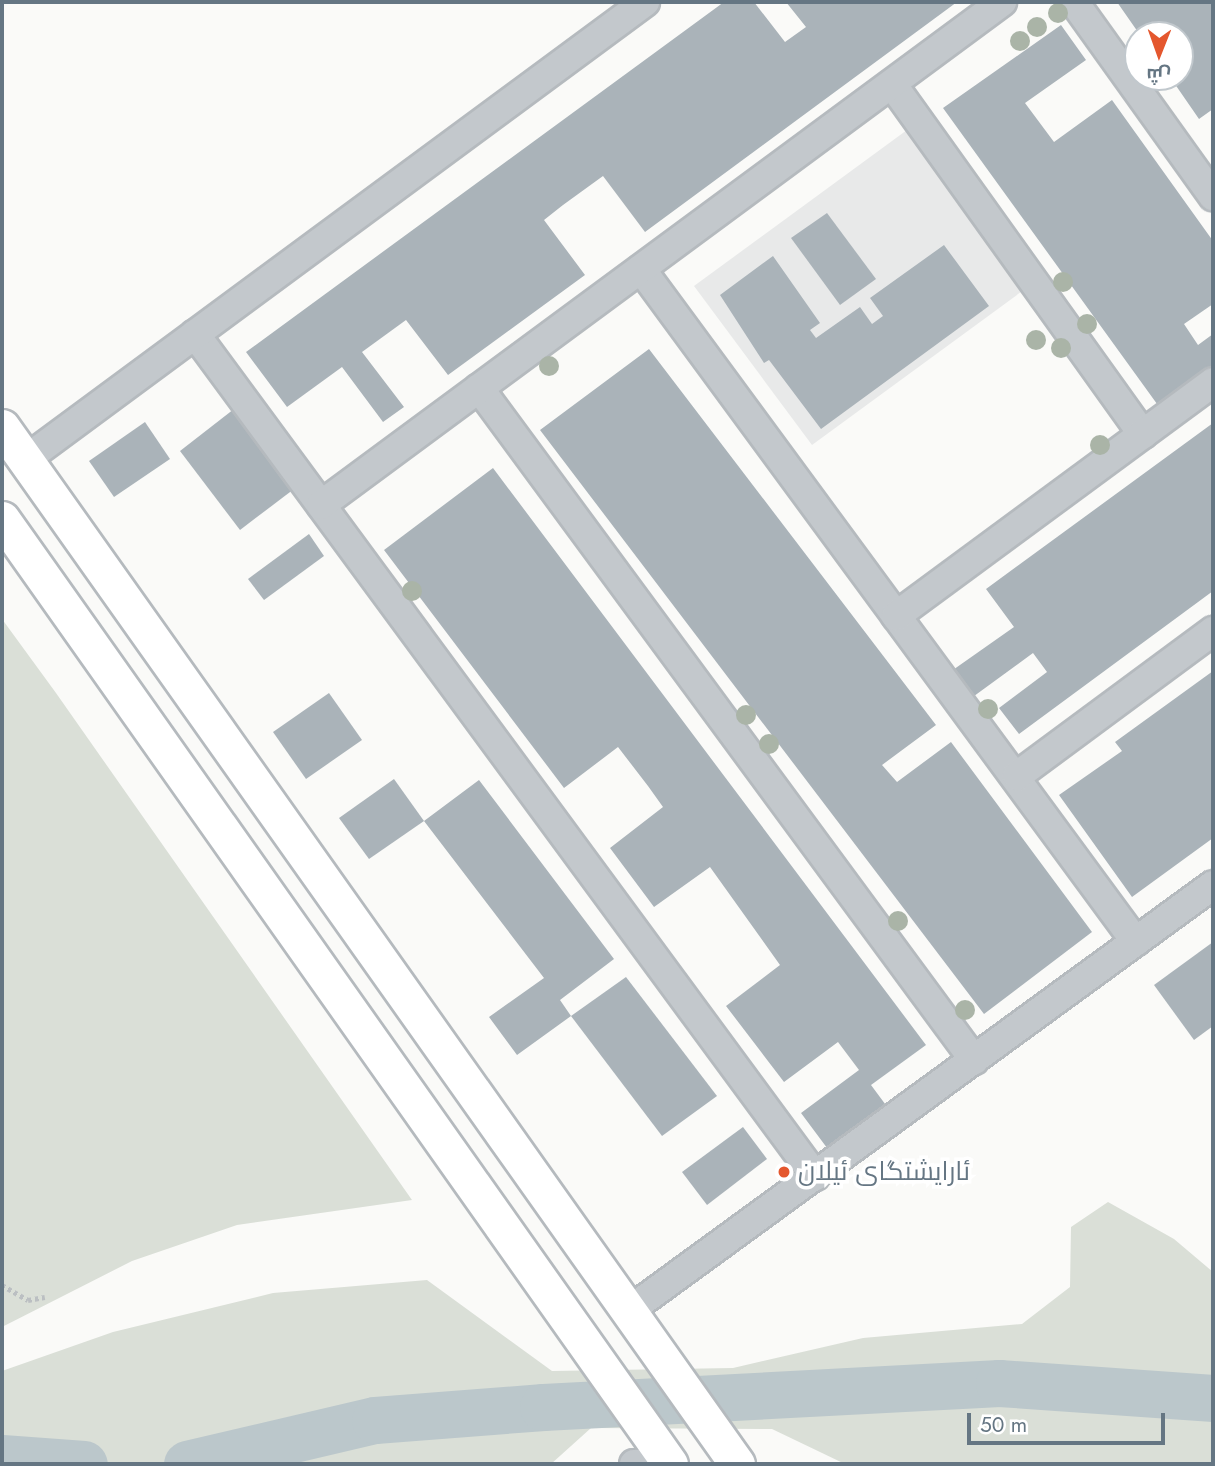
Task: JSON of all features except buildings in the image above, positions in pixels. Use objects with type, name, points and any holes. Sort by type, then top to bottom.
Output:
[{"type":"main road","points":[[2,427],[663,1356],[734,1460]]},
{"type":"main road","points":[[2,519],[585,1347],[659,1461]]},
{"type":"street","points":[[25,460],[646,2]]},
{"type":"street","points":[[321,505],[1002,2]]},
{"type":"street","points":[[1074,2],[1213,196]]},
{"type":"street","points":[[892,84],[1143,434]]},
{"type":"street","points":[[641,269],[1017,776],[1136,942]]},
{"type":"street","points":[[195,334],[815,1176]]},
{"type":"street","points":[[896,616],[1213,382]]},
{"type":"street","points":[[480,388],[974,1060]]},
{"type":"street","points":[[1017,776],[1213,631]]},
{"type":"street","points":[[630,1310],[1213,885]]},
{"type":"path","points":[[2,1285],[28,1300],[45,1297]]},
{"type":"shaded area","points":[[907,130],[1025,289],[812,445],[694,286]]},
{"type":"shaded area","points":[[2,619],[412,1200],[237,1225],[132,1261],[2,1327]]},
{"type":"shaded area","points":[[1108,1202],[1174,1239],[1213,1272],[1213,1464],[845,1464],[772,1429],[591,1428],[551,1464],[2,1464],[2,1371],[113,1332],[273,1293],[427,1280],[552,1371],[733,1368],[863,1338],[1022,1324],[1070,1287],[1071,1227]]},
{"type":"waterway","points":[[187,1464],[375,1420],[543,1407],[999,1383],[1213,1398]]},
{"type":"waterway","points":[[2,1458],[84,1464]]},
{"type":"place","name":"ئارایشتگای ئیلان","points":[[784,1172]]}]
